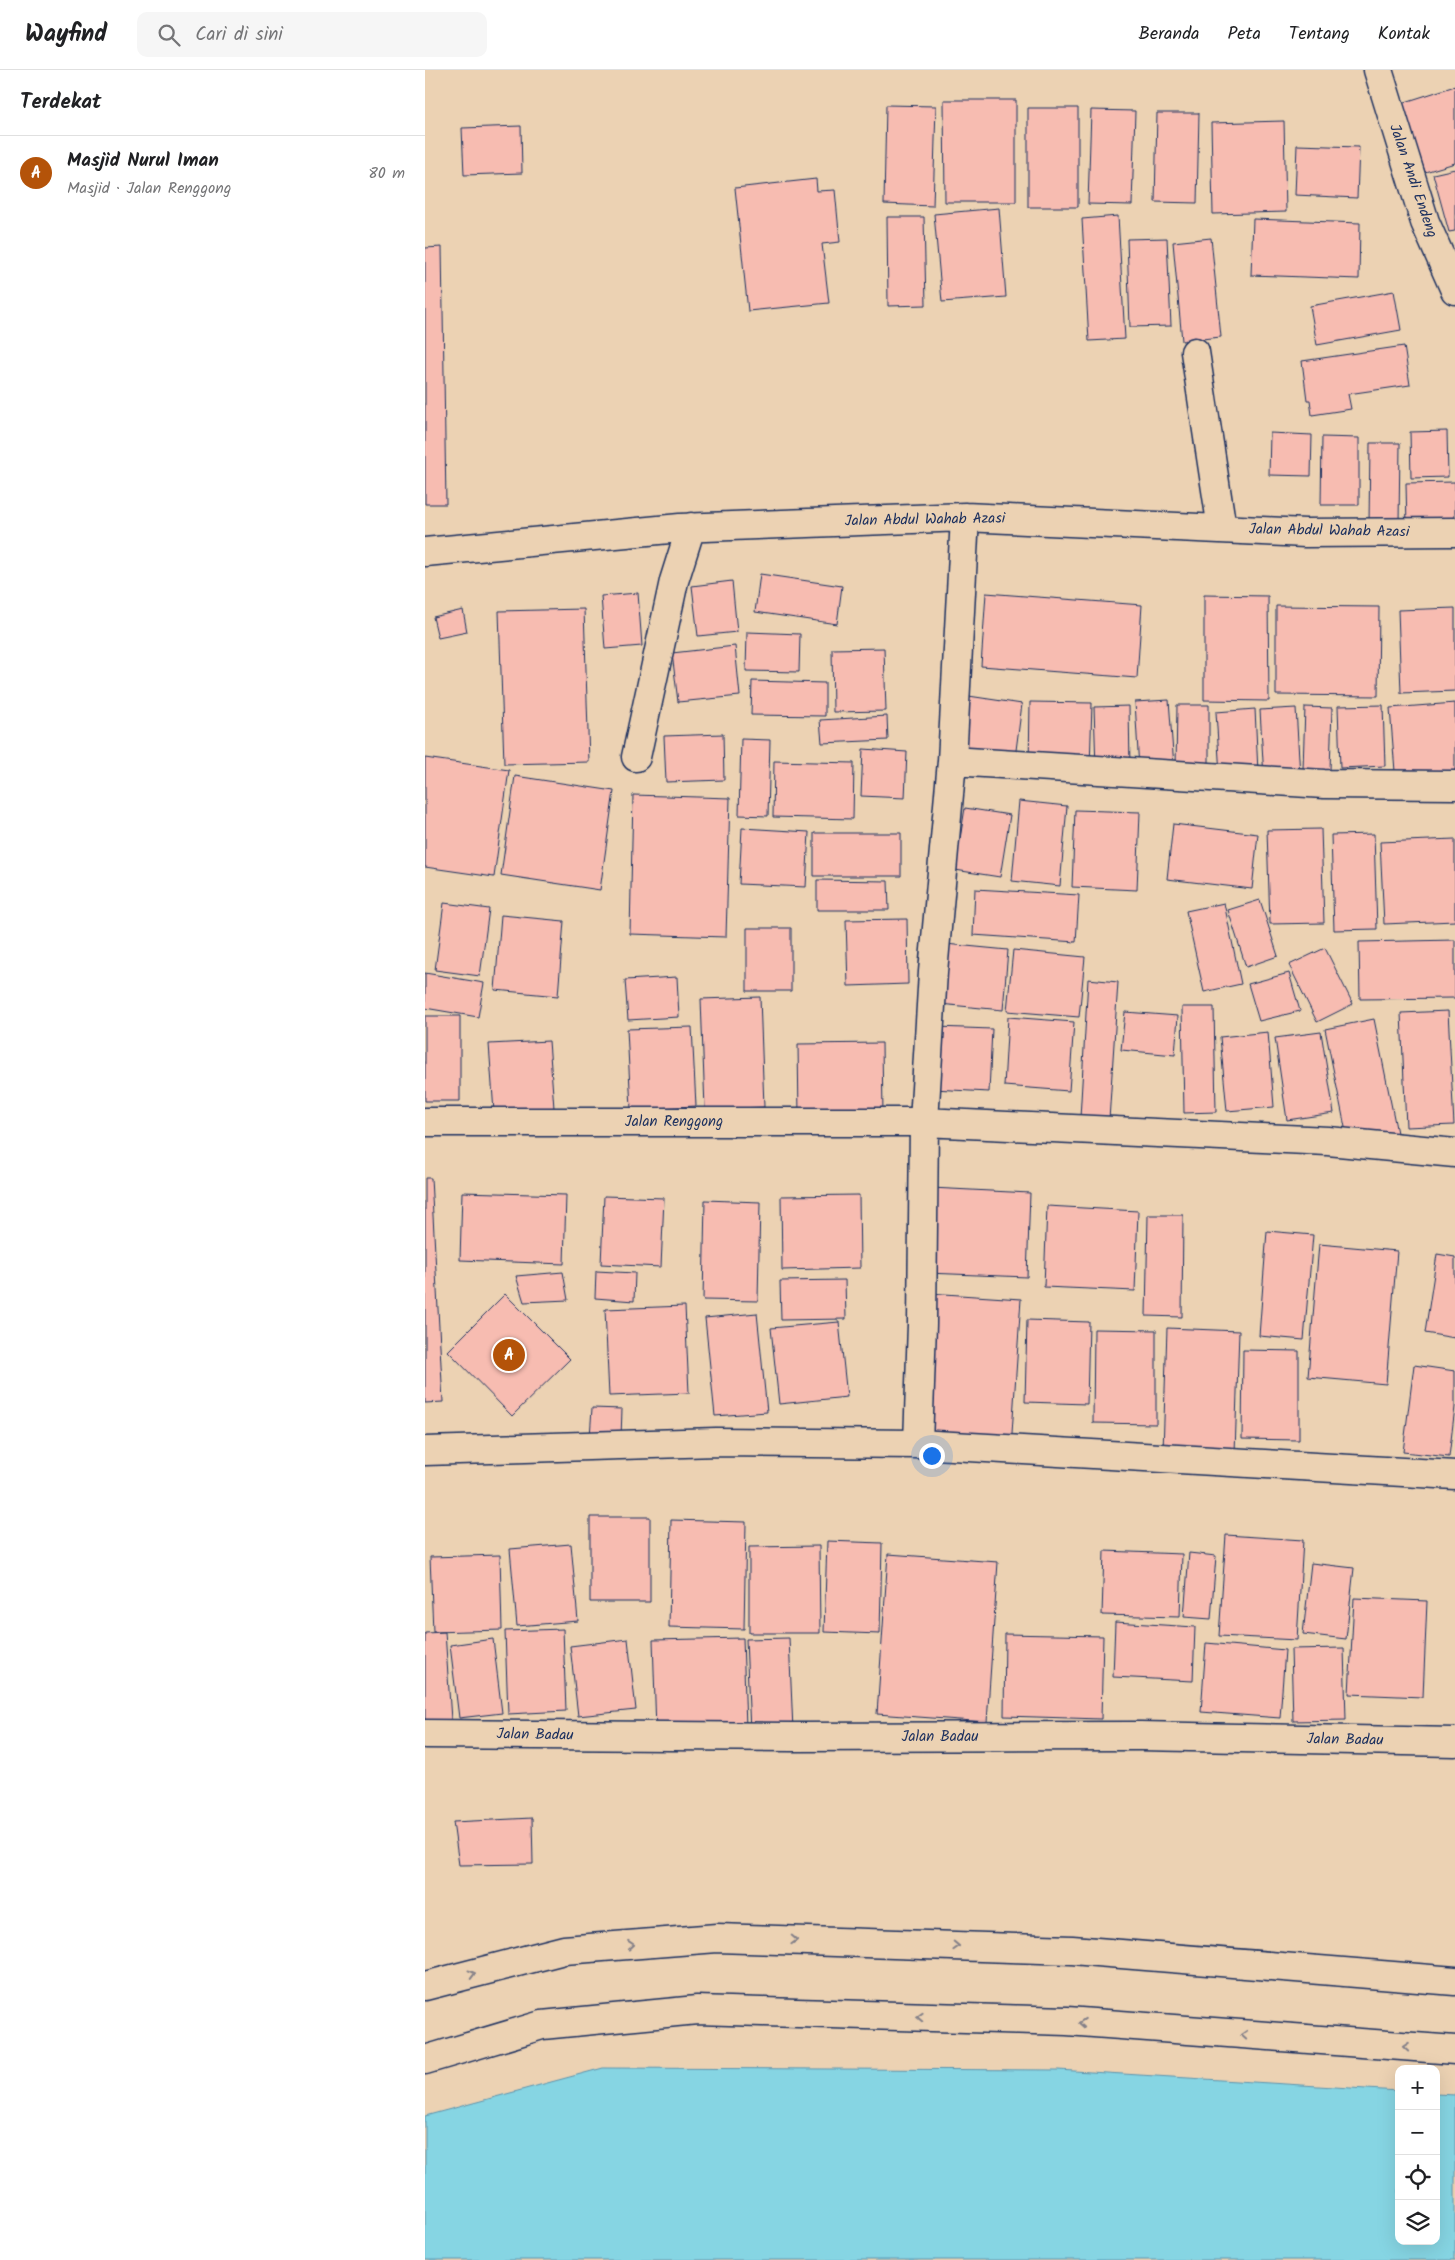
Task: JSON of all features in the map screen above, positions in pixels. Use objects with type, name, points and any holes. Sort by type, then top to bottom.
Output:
[{"type":"main road","name":"Jalan Andi Endeng","points":[[1378,70],[1425,222],[1455,290]]},
{"type":"main road","points":[[1195,352],[1222,529]]},
{"type":"main road","points":[[918,1444],[922,1324],[924,1122],[933,972],[952,761],[965,516]]},
{"type":"main road","name":"Jalan Abdul Wahab Azasi","points":[[425,552],[691,527],[965,516],[1305,533],[1455,532]]},
{"type":"main road","points":[[636,757],[675,581],[691,527]]},
{"type":"main road","points":[[952,761],[1324,784],[1455,785]]},
{"type":"main road","name":"Jalan Renggong","points":[[425,1122],[924,1122],[1328,1141],[1455,1153]]},
{"type":"main road","points":[[425,1451],[716,1442],[918,1444],[1455,1475]]},
{"type":"main road","name":"Jalan Badau","points":[[425,1734],[783,1737],[1140,1736],[1455,1742]]},
{"type":"main road","points":[[425,1986],[564,1950],[717,1938],[1072,1950],[1455,1982]]},
{"type":"main road","points":[[425,2060],[542,2025],[697,2010],[1067,2022],[1455,2050]]},
{"type":"water","points":[[603,2068],[1058,2070],[1395,2091],[1395,2245],[1440,2245],[1440,2094],[1455,2095],[1455,2260],[425,2260],[425,2116]]},
{"type":"building","points":[[1455,86],[1455,163],[1425,172],[1402,103]]},
{"type":"building","points":[[944,100],[1016,100],[1016,202],[945,202]]},
{"type":"building","points":[[886,105],[936,106],[933,206],[884,204]]},
{"type":"building","points":[[1028,108],[1078,108],[1078,207],[1028,207]]},
{"type":"building","points":[[1091,110],[1135,111],[1132,205],[1088,204]]},
{"type":"building","points":[[1157,113],[1199,113],[1197,203],[1155,202]]},
{"type":"building","points":[[1284,121],[1286,212],[1213,214],[1211,123]]},
{"type":"building","points":[[521,126],[522,173],[464,175],[462,128]]},
{"type":"building","points":[[1297,145],[1359,147],[1357,198],[1295,195]]},
{"type":"building","points":[[1455,169],[1455,231],[1449,232],[1433,174]]},
{"type":"building","points":[[816,179],[817,191],[835,190],[840,242],[822,244],[829,303],[748,311],[735,188]]},
{"type":"building","points":[[999,208],[1006,297],[942,302],[934,214]]},
{"type":"building","points":[[1118,216],[1125,339],[1089,341],[1082,219]]},
{"type":"building","points":[[887,217],[924,217],[926,305],[888,306]]},
{"type":"building","points":[[1253,219],[1360,223],[1359,279],[1251,275]]},
{"type":"building","points":[[1167,238],[1171,326],[1130,327],[1127,239]]},
{"type":"building","points":[[1211,238],[1221,337],[1182,341],[1173,242]]},
{"type":"building","points":[[442,247],[446,504],[425,504],[425,248]]},
{"type":"building","points":[[1394,291],[1401,330],[1317,345],[1310,306]]},
{"type":"building","points":[[1404,346],[1410,385],[1348,394],[1351,409],[1312,415],[1310,400],[1307,400],[1302,361]]},
{"type":"building","points":[[1447,431],[1448,477],[1411,478],[1410,432]]},
{"type":"building","points":[[1270,433],[1312,435],[1311,476],[1269,475]]},
{"type":"building","points":[[1322,437],[1359,438],[1359,505],[1321,505]]},
{"type":"building","points":[[1370,443],[1400,443],[1399,525],[1369,525]]},
{"type":"building","points":[[1455,482],[1455,526],[1407,527],[1406,483]]},
{"type":"building","points":[[760,574],[842,586],[837,624],[755,612]]},
{"type":"building","points":[[732,581],[737,632],[698,636],[692,586]]},
{"type":"building","points":[[638,593],[642,646],[605,649],[601,596]]},
{"type":"building","points":[[986,593],[1142,605],[1137,678],[981,666]]},
{"type":"building","points":[[1204,595],[1268,596],[1269,701],[1204,700]]},
{"type":"building","points":[[1276,606],[1379,607],[1378,696],[1276,695]]},
{"type":"building","points":[[1455,608],[1455,691],[1401,693],[1398,610]]},
{"type":"building","points":[[584,609],[589,762],[504,764],[499,611]]},
{"type":"building","points":[[463,610],[467,632],[438,638],[433,617]]},
{"type":"building","points":[[747,632],[800,634],[799,672],[746,671]]},
{"type":"building","points":[[735,646],[740,696],[678,702],[672,653]]},
{"type":"building","points":[[884,648],[886,711],[833,712],[832,649]]},
{"type":"building","points":[[752,681],[825,683],[825,716],[751,715]]},
{"type":"building","points":[[962,695],[1022,704],[1015,758],[954,749]]},
{"type":"building","points":[[1169,700],[1174,767],[1139,769],[1135,702]]},
{"type":"building","points":[[1030,702],[1092,703],[1090,768],[1029,766]]},
{"type":"building","points":[[1455,703],[1455,779],[1396,784],[1390,708]]},
{"type":"building","points":[[1177,705],[1209,705],[1209,768],[1176,768]]},
{"type":"building","points":[[1383,705],[1385,766],[1340,768],[1338,706]]},
{"type":"building","points":[[1129,706],[1130,768],[1096,768],[1094,707]]},
{"type":"building","points":[[1305,707],[1332,708],[1330,770],[1303,769]]},
{"type":"building","points":[[1296,708],[1300,776],[1264,778],[1260,710]]},
{"type":"building","points":[[1255,709],[1258,772],[1220,774],[1216,712]]},
{"type":"building","points":[[887,716],[888,740],[822,743],[820,720]]},
{"type":"building","points":[[723,734],[724,780],[666,782],[664,736]]},
{"type":"building","points":[[741,739],[770,740],[768,816],[739,815]]},
{"type":"building","points":[[863,749],[907,752],[905,798],[861,796]]},
{"type":"building","points":[[425,758],[509,770],[494,877],[425,867]]},
{"type":"building","points":[[774,761],[854,763],[853,819],[773,817]]},
{"type":"building","points":[[515,776],[614,791],[600,890],[501,875]]},
{"type":"building","points":[[633,795],[730,798],[726,937],[630,934]]},
{"type":"building","points":[[1019,801],[1067,806],[1060,886],[1012,881]]},
{"type":"building","points":[[965,808],[1010,815],[1000,877],[955,870]]},
{"type":"building","points":[[1075,810],[1140,812],[1137,890],[1072,887]]},
{"type":"building","points":[[1173,824],[1258,834],[1252,889],[1167,879]]},
{"type":"building","points":[[742,828],[809,832],[806,887],[739,884]]},
{"type":"building","points":[[1321,829],[1324,923],[1270,924],[1267,830]]},
{"type":"building","points":[[814,833],[901,833],[901,876],[814,876]]},
{"type":"building","points":[[1374,834],[1377,929],[1334,930],[1331,835]]},
{"type":"building","points":[[1455,839],[1455,921],[1384,924],[1380,842]]},
{"type":"building","points":[[817,880],[888,881],[889,910],[817,910]]},
{"type":"building","points":[[975,889],[1079,895],[1076,942],[973,935]]},
{"type":"building","points":[[1260,900],[1278,956],[1246,967],[1228,910]]},
{"type":"building","points":[[444,903],[489,909],[480,976],[435,970]]},
{"type":"building","points":[[1224,903],[1241,984],[1204,992],[1186,911]]},
{"type":"building","points":[[501,915],[564,921],[558,996],[495,990]]},
{"type":"building","points":[[907,919],[908,984],[848,986],[846,920]]},
{"type":"building","points":[[747,928],[791,928],[791,991],[747,991]]},
{"type":"building","points":[[1455,940],[1455,998],[1360,999],[1359,942]]},
{"type":"building","points":[[945,944],[1008,950],[1003,1010],[939,1004]]},
{"type":"building","points":[[1325,948],[1353,1004],[1317,1022],[1289,965]]},
{"type":"building","points":[[1013,950],[1085,957],[1079,1017],[1007,1011]]},
{"type":"building","points":[[425,973],[484,983],[478,1017],[425,1008]]},
{"type":"building","points":[[1289,973],[1300,1011],[1259,1021],[1248,984]]},
{"type":"building","points":[[677,977],[679,1017],[628,1020],[625,980]]},
{"type":"building","points":[[1088,979],[1118,982],[1109,1120],[1080,1118]]},
{"type":"building","points":[[760,997],[764,1107],[705,1109],[701,999]]},
{"type":"building","points":[[1182,1007],[1214,1007],[1216,1112],[1184,1113]]},
{"type":"building","points":[[1448,1011],[1454,1125],[1406,1127],[1401,1013]]},
{"type":"building","points":[[1125,1012],[1178,1016],[1175,1055],[1121,1050]]},
{"type":"building","points":[[425,1016],[460,1016],[460,1101],[425,1101]]},
{"type":"building","points":[[1008,1017],[1074,1022],[1069,1091],[1004,1086]]},
{"type":"building","points":[[1374,1019],[1397,1133],[1348,1142],[1325,1029]]},
{"type":"building","points":[[692,1027],[696,1106],[631,1109],[627,1029]]},
{"type":"building","points":[[936,1027],[992,1029],[989,1092],[933,1089]]},
{"type":"building","points":[[1268,1032],[1274,1107],[1227,1111],[1220,1037]]},
{"type":"building","points":[[1321,1032],[1334,1113],[1287,1120],[1275,1038]]},
{"type":"building","points":[[549,1041],[554,1108],[494,1112],[489,1044]]},
{"type":"building","points":[[882,1043],[883,1116],[799,1117],[798,1044]]},
{"type":"building","points":[[425,1178],[431,1178],[443,1402],[425,1403]]},
{"type":"building","points":[[931,1188],[1030,1193],[1027,1277],[927,1273]]},
{"type":"building","points":[[462,1192],[566,1195],[564,1264],[460,1260]]},
{"type":"building","points":[[859,1195],[860,1268],[782,1270],[781,1196]]},
{"type":"building","points":[[604,1196],[664,1198],[661,1267],[601,1264]]},
{"type":"building","points":[[705,1200],[760,1202],[758,1301],[703,1300]]},
{"type":"building","points":[[1047,1206],[1138,1211],[1135,1291],[1044,1287]]},
{"type":"building","points":[[1148,1215],[1183,1215],[1182,1317],[1146,1316]]},
{"type":"building","points":[[1267,1231],[1313,1235],[1304,1340],[1259,1336]]},
{"type":"building","points":[[1319,1244],[1397,1251],[1386,1384],[1308,1377]]},
{"type":"building","points":[[1437,1254],[1455,1257],[1455,1338],[1425,1333]]},
{"type":"building","points":[[596,1271],[635,1273],[634,1301],[595,1298]]},
{"type":"building","points":[[563,1272],[568,1300],[524,1302],[516,1276]]},
{"type":"building","points":[[845,1280],[846,1319],[781,1320],[780,1281]]},
{"type":"building","points":[[929,1293],[1021,1299],[1011,1448],[921,1443]]},
{"type":"building","points":[[505,1294],[570,1359],[512,1416],[448,1351]]},
{"type":"building","points":[[685,1306],[689,1393],[609,1396],[605,1309]]},
{"type":"building","points":[[757,1313],[767,1412],[715,1416],[705,1318]]},
{"type":"building","points":[[1027,1320],[1089,1322],[1087,1404],[1025,1402]]},
{"type":"building","points":[[839,1322],[847,1397],[779,1404],[771,1328]]},
{"type":"building","points":[[1167,1328],[1239,1331],[1235,1453],[1163,1451]]},
{"type":"building","points":[[1094,1329],[1156,1330],[1156,1424],[1093,1423]]},
{"type":"building","points":[[1243,1350],[1299,1351],[1299,1440],[1242,1439]]},
{"type":"building","points":[[1414,1365],[1455,1371],[1455,1407],[1449,1457],[1403,1452]]},
{"type":"building","points":[[592,1408],[622,1409],[621,1438],[590,1437]]},
{"type":"building","points":[[590,1517],[650,1517],[650,1602],[590,1602]]},
{"type":"building","points":[[671,1520],[746,1522],[744,1629],[669,1627]]},
{"type":"building","points":[[1226,1535],[1303,1540],[1297,1640],[1219,1636]]},
{"type":"building","points":[[827,1541],[882,1543],[880,1634],[824,1632]]},
{"type":"building","points":[[571,1544],[578,1621],[517,1626],[510,1549]]},
{"type":"building","points":[[819,1546],[820,1633],[749,1633],[749,1547]]},
{"type":"building","points":[[1104,1551],[1182,1554],[1180,1617],[1102,1615]]},
{"type":"building","points":[[1189,1553],[1216,1556],[1211,1619],[1184,1617]]},
{"type":"building","points":[[888,1554],[998,1562],[987,1722],[877,1714]]},
{"type":"building","points":[[500,1555],[502,1630],[433,1632],[430,1557]]},
{"type":"building","points":[[1311,1563],[1354,1568],[1346,1639],[1303,1634]]},
{"type":"building","points":[[1354,1598],[1427,1601],[1423,1697],[1349,1694]]},
{"type":"building","points":[[1115,1622],[1195,1627],[1193,1681],[1113,1677]]},
{"type":"building","points":[[563,1629],[566,1711],[508,1714],[505,1631]]},
{"type":"building","points":[[445,1632],[451,1720],[425,1722],[425,1633]]},
{"type":"building","points":[[1005,1634],[1103,1636],[1101,1719],[1004,1716]]},
{"type":"building","points":[[743,1638],[746,1728],[656,1731],[653,1640]]},
{"type":"building","points":[[789,1638],[793,1730],[750,1732],[746,1639]]},
{"type":"building","points":[[493,1639],[502,1713],[459,1718],[450,1645]]},
{"type":"building","points":[[628,1639],[636,1710],[578,1716],[570,1646]]},
{"type":"building","points":[[1206,1643],[1285,1650],[1280,1718],[1201,1712]]},
{"type":"building","points":[[1344,1648],[1346,1720],[1293,1721],[1291,1649]]},
{"type":"building","points":[[532,1818],[533,1864],[459,1865],[453,1822]]},
{"type":"place","name":"Masjid Nurul Iman","points":[[509,1355]]}]
